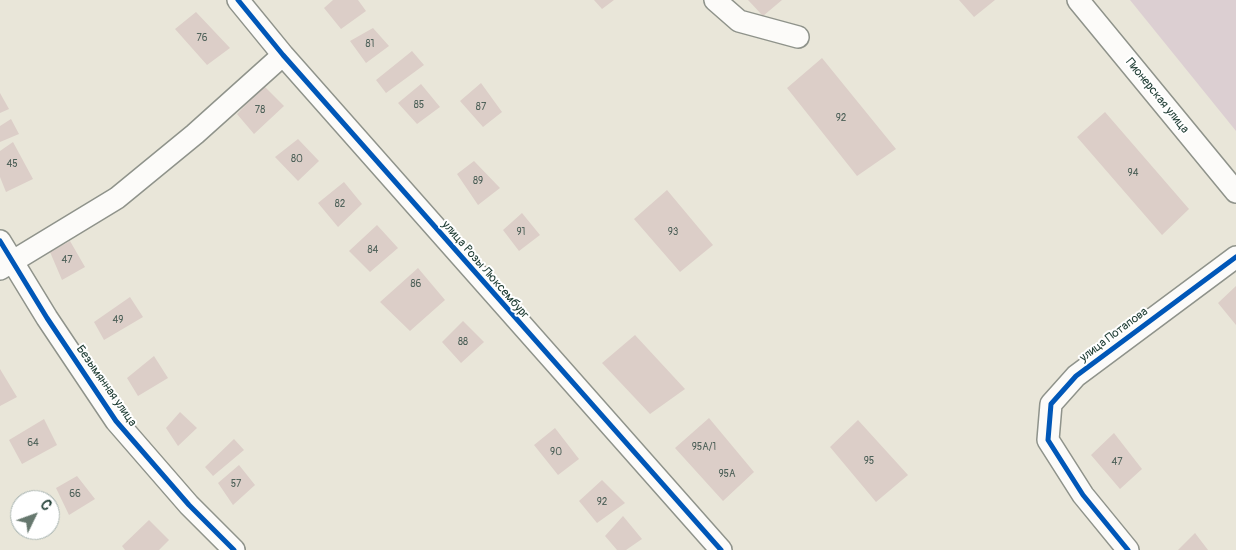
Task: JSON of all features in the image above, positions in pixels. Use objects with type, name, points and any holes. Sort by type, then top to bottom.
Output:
[{"type":"street","name":"улица Розы Люксембург","points":[[238,0],[283,55],[721,550]]},
{"type":"street","points":[[715,0],[739,21],[798,37]]},
{"type":"street","name":"Пионерская улица","points":[[1078,0],[1236,192]]},
{"type":"street","points":[[7,266],[117,198],[195,134],[283,55]]},
{"type":"street","name":"Безымянная улица","points":[[0,241],[7,266],[116,421],[189,505],[234,550]]},
{"type":"street","name":"улица Потапова","points":[[1128,550],[1083,495],[1048,440],[1051,404],[1076,376],[1236,257]]},
{"type":"shaded area","points":[[1130,0],[1236,0],[1236,131]]},
{"type":"building","points":[[333,0],[358,0],[366,11],[341,29],[324,8]]},
{"type":"building","points":[[594,0],[614,0],[602,9]]},
{"type":"building","points":[[748,0],[782,0],[763,16]]},
{"type":"building","points":[[959,0],[995,0],[974,17]]},
{"type":"building","points":[[196,12],[230,48],[207,65],[175,29]]},
{"type":"building","points":[[373,28],[389,46],[366,63],[350,41]]},
{"type":"building","points":[[412,51],[424,65],[386,93],[376,80]]},
{"type":"building","points":[[822,58],[896,149],[857,176],[787,88]]},
{"type":"building","points":[[481,83],[502,112],[483,127],[460,101]]},
{"type":"building","points":[[421,84],[440,107],[417,124],[398,103]]},
{"type":"building","points":[[264,86],[284,106],[254,134],[237,114]]},
{"type":"building","points":[[0,93],[9,109],[0,113]]},
{"type":"building","points":[[1105,112],[1189,209],[1162,235],[1077,137]]},
{"type":"building","points":[[11,119],[19,134],[0,142],[0,126]]},
{"type":"building","points":[[298,139],[319,161],[298,181],[275,157]]},
{"type":"building","points":[[13,142],[33,179],[6,192],[0,177],[0,151]]},
{"type":"building","points":[[474,161],[500,188],[478,205],[457,174]]},
{"type":"building","points":[[344,182],[362,204],[338,227],[318,203]]},
{"type":"building","points":[[667,190],[713,245],[680,272],[634,219]]},
{"type":"building","points":[[522,213],[540,235],[519,251],[503,230]]},
{"type":"building","points":[[377,225],[398,248],[370,272],[349,251]]},
{"type":"building","points":[[70,241],[85,267],[62,280],[50,252]]},
{"type":"building","points":[[418,268],[445,300],[410,331],[380,302]]},
{"type":"building","points":[[1236,286],[1236,325],[1218,303]]},
{"type":"building","points":[[130,297],[143,317],[104,340],[94,322]]},
{"type":"building","points":[[463,321],[484,342],[461,363],[442,342]]},
{"type":"building","points":[[635,335],[685,389],[650,414],[602,363]]},
{"type":"building","points":[[154,356],[168,378],[138,396],[127,378]]},
{"type":"building","points":[[0,369],[17,397],[0,406]]},
{"type":"building","points":[[180,412],[197,428],[178,446],[166,428]]},
{"type":"building","points":[[709,418],[754,472],[723,501],[675,448]]},
{"type":"building","points":[[44,419],[57,445],[22,464],[9,440]]},
{"type":"building","points":[[858,420],[908,475],[876,502],[830,447]]},
{"type":"building","points":[[555,428],[579,459],[558,475],[534,445]]},
{"type":"building","points":[[1114,433],[1142,469],[1120,489],[1091,455]]},
{"type":"building","points":[[234,439],[244,450],[213,476],[205,467]]},
{"type":"building","points":[[239,465],[255,485],[233,505],[218,483]]},
{"type":"building","points":[[77,476],[95,499],[69,515],[60,496],[60,490],[56,488]]},
{"type":"building","points":[[602,480],[625,503],[597,523],[579,501]]},
{"type":"building","points":[[623,516],[642,539],[626,550],[617,550],[605,536]]},
{"type":"building","points":[[149,520],[169,540],[159,550],[125,550],[122,546]]},
{"type":"building","points":[[1195,533],[1208,550],[1178,550]]},
{"type":"cycle path","points":[[238,0],[283,55],[721,550]]},
{"type":"cycle path","points":[[0,241],[47,318],[116,421],[189,505],[234,550]]},
{"type":"cycle path","points":[[1128,550],[1083,495],[1048,440],[1051,404],[1076,376],[1236,257]]}]
